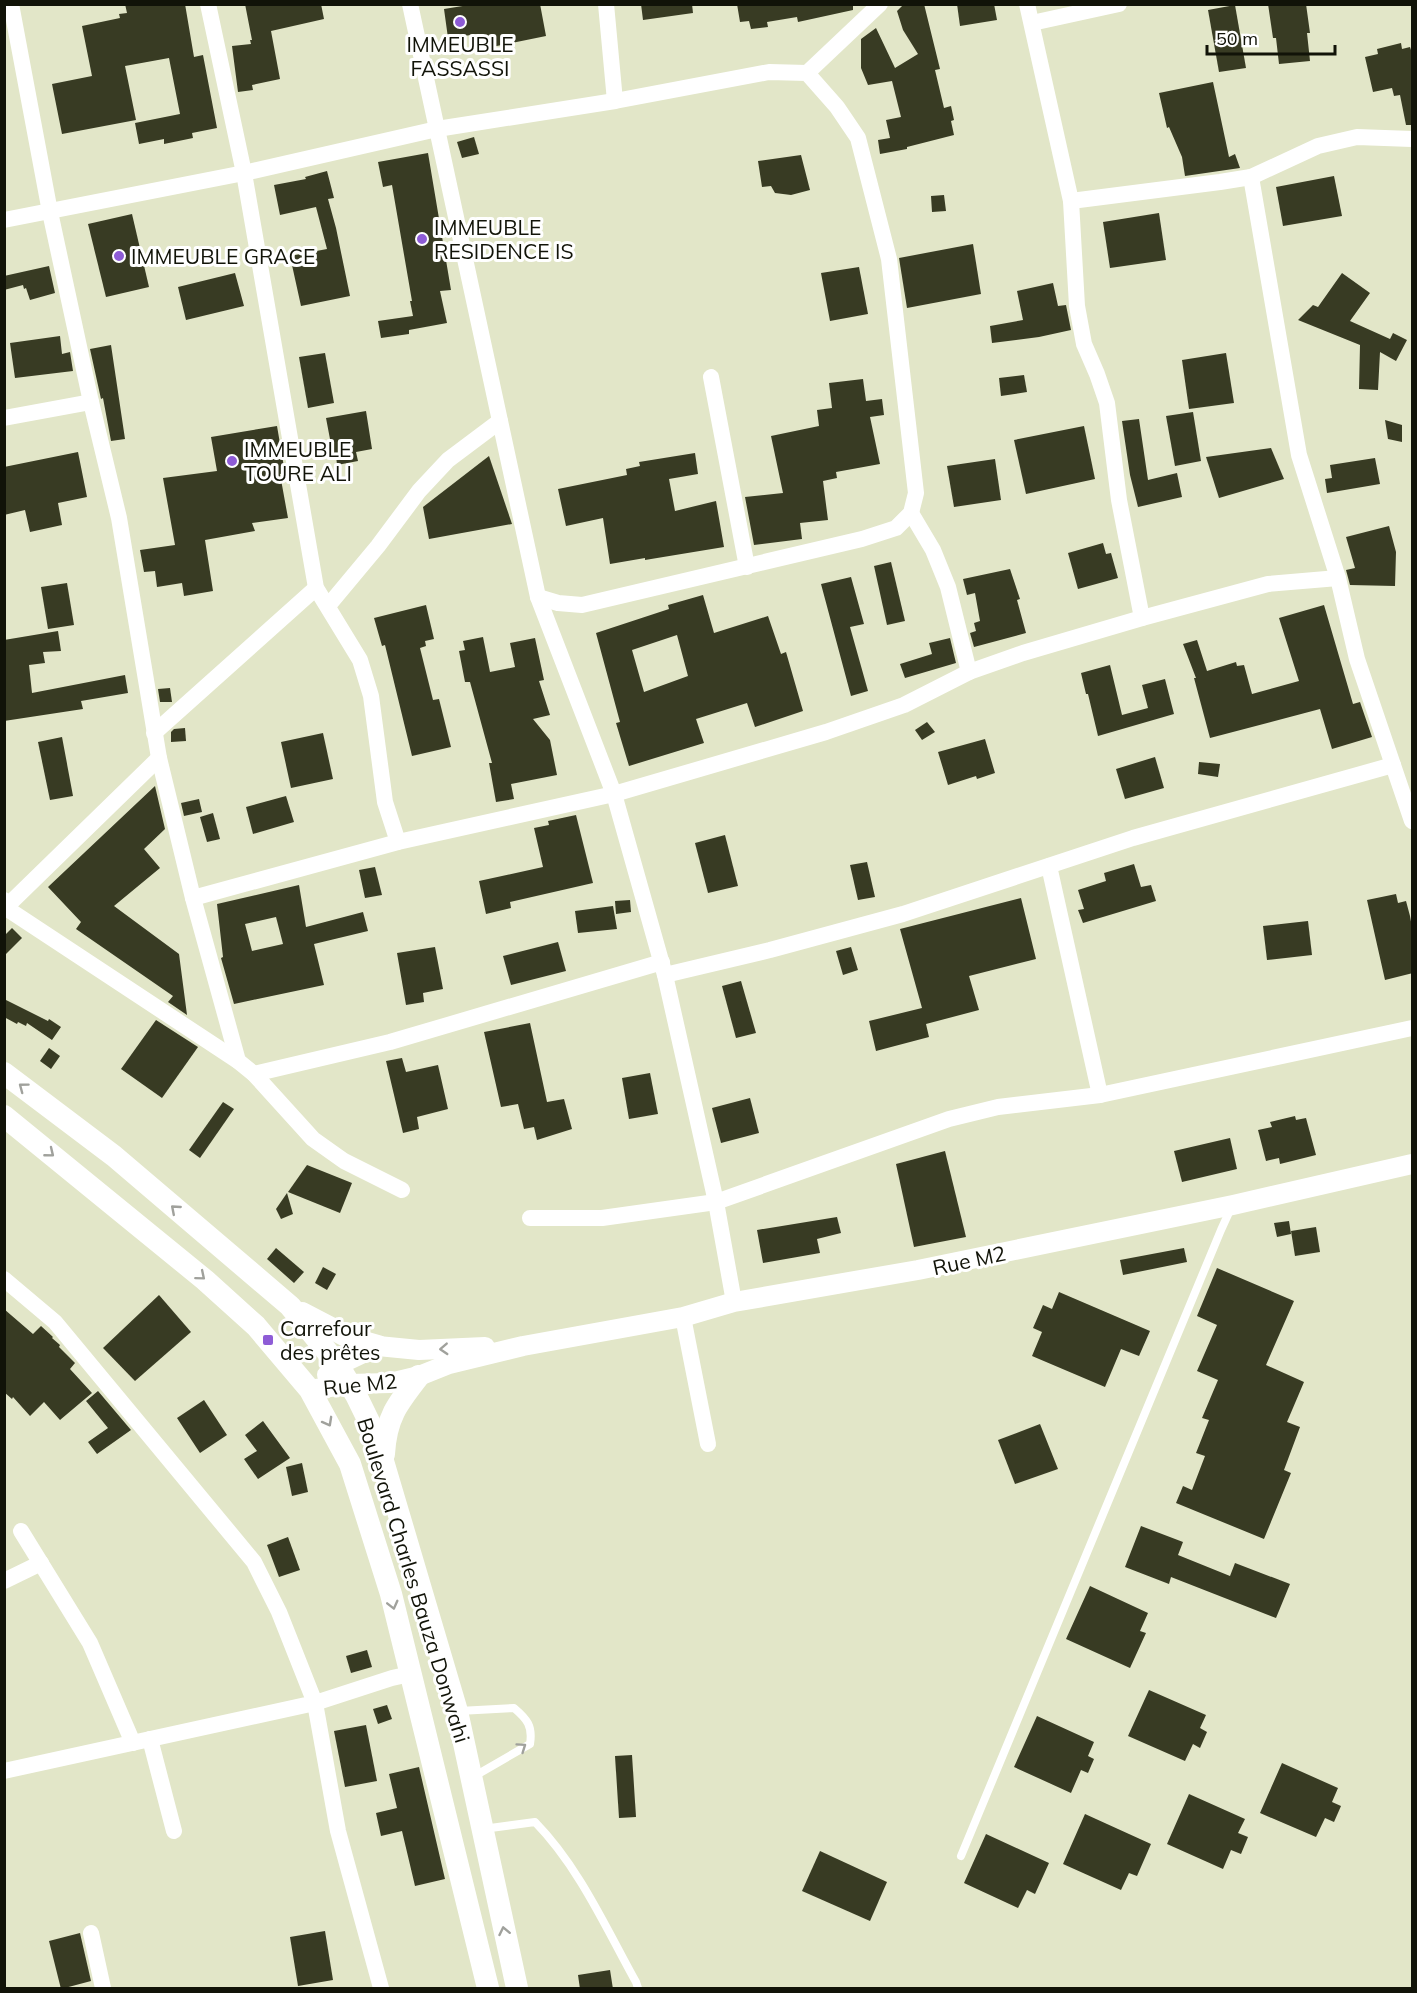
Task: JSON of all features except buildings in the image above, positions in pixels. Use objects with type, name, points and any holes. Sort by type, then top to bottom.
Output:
[{"type":"main road","name":"Boulevard Charles Bauza Donwahi","points":[[4,1073],[114,1156],[290,1306],[344,1374],[375,1434],[457,1711],[517,1989]]},
{"type":"main road","name":"Boulevard Charles Bauza Donwahi","points":[[4,1116],[214,1288],[256,1326],[310,1390],[350,1464],[391,1594],[488,1989]]},
{"type":"main road","points":[[290,1306],[350,1338],[378,1346]]},
{"type":"main road","points":[[383,1462],[385,1437],[391,1413],[419,1376]]},
{"type":"street","points":[[11,4],[50,212],[119,518],[159,758],[193,898],[238,1061]]},
{"type":"street","points":[[208,4],[244,173],[316,588],[360,660],[371,696],[385,802],[398,842]]},
{"type":"street","points":[[410,4],[538,597],[614,794],[664,969],[716,1202],[734,1302]]},
{"type":"street","points":[[606,4],[615,101]]},
{"type":"street","points":[[4,220],[244,173],[437,129],[615,101],[769,72],[807,73],[880,4]]},
{"type":"street","points":[[1027,4],[1071,201],[1077,306],[1084,344],[1107,403],[1119,500],[1142,618]]},
{"type":"street","points":[[1032,23],[1119,4]]},
{"type":"street","points":[[538,597],[558,603],[582,605],[747,567],[896,528],[911,513],[916,493],[889,259],[858,138],[837,107],[807,73]]},
{"type":"street","points":[[1071,201],[1251,177],[1318,146],[1357,138],[1413,139]]},
{"type":"street","points":[[1251,177],[1299,455],[1338,578],[1358,659],[1413,821]]},
{"type":"street","points":[[711,377],[747,567]]},
{"type":"street","points":[[4,418],[91,402]]},
{"type":"street","points":[[328,606],[448,460],[500,421]]},
{"type":"street","points":[[911,513],[933,550],[948,587],[969,672]]},
{"type":"street","points":[[193,898],[398,842],[614,794],[826,732],[904,705],[969,672],[1023,653],[1142,618],[1268,584],[1338,578]]},
{"type":"street","points":[[154,733],[316,588]]},
{"type":"street","points":[[159,758],[5,906],[238,1061],[254,1074],[313,1139],[344,1161],[402,1190]]},
{"type":"street","points":[[254,1074],[390,1042],[664,969],[770,950],[903,914],[1133,838],[1393,765]]},
{"type":"street","points":[[1049,866],[1100,1095]]},
{"type":"street","points":[[530,1218],[602,1218],[716,1202],[948,1119],[998,1107],[1100,1095],[1413,1028]]},
{"type":"street","name":"Rue M2","points":[[344,1374],[390,1383],[419,1376],[449,1364],[523,1346],[683,1317],[734,1302],[918,1270],[1233,1205],[1413,1164]]},
{"type":"street","points":[[4,1279],[55,1322],[254,1562],[279,1612],[315,1703],[338,1831],[381,1989]]},
{"type":"street","points":[[683,1317],[708,1444]]},
{"type":"street","name":"Rue M2","points":[[310,1390],[344,1374],[378,1346],[419,1350],[523,1346]]},
{"type":"street","points":[[21,1531],[90,1643],[133,1743]]},
{"type":"street","points":[[4,1581],[41,1563]]},
{"type":"street","points":[[4,1771],[315,1703],[411,1674]]},
{"type":"street","points":[[150,1739],[174,1831]]},
{"type":"street","points":[[91,1933],[103,1989]]},
{"type":"lane","points":[[961,1856],[1216,1240],[1233,1205]]},
{"type":"lane","points":[[457,1711],[514,1708],[525,1717],[532,1732],[530,1744],[472,1777]]},
{"type":"lane","points":[[482,1829],[535,1822],[552,1839],[578,1878],[638,1989]]},
{"type":"place","name":"IMMEUBLE FASSASSI","points":[[460,22]]},
{"type":"place","name":"IMMEUBLE RESIDENCE IS","points":[[422,239]]},
{"type":"place","name":"IMMEUBLE GRACE","points":[[119,256]]},
{"type":"place","name":"IMMEUBLE TOURE ALI","points":[[232,461]]},
{"type":"place","name":"Carrefour des prêtes","points":[[268,1340]]}]
